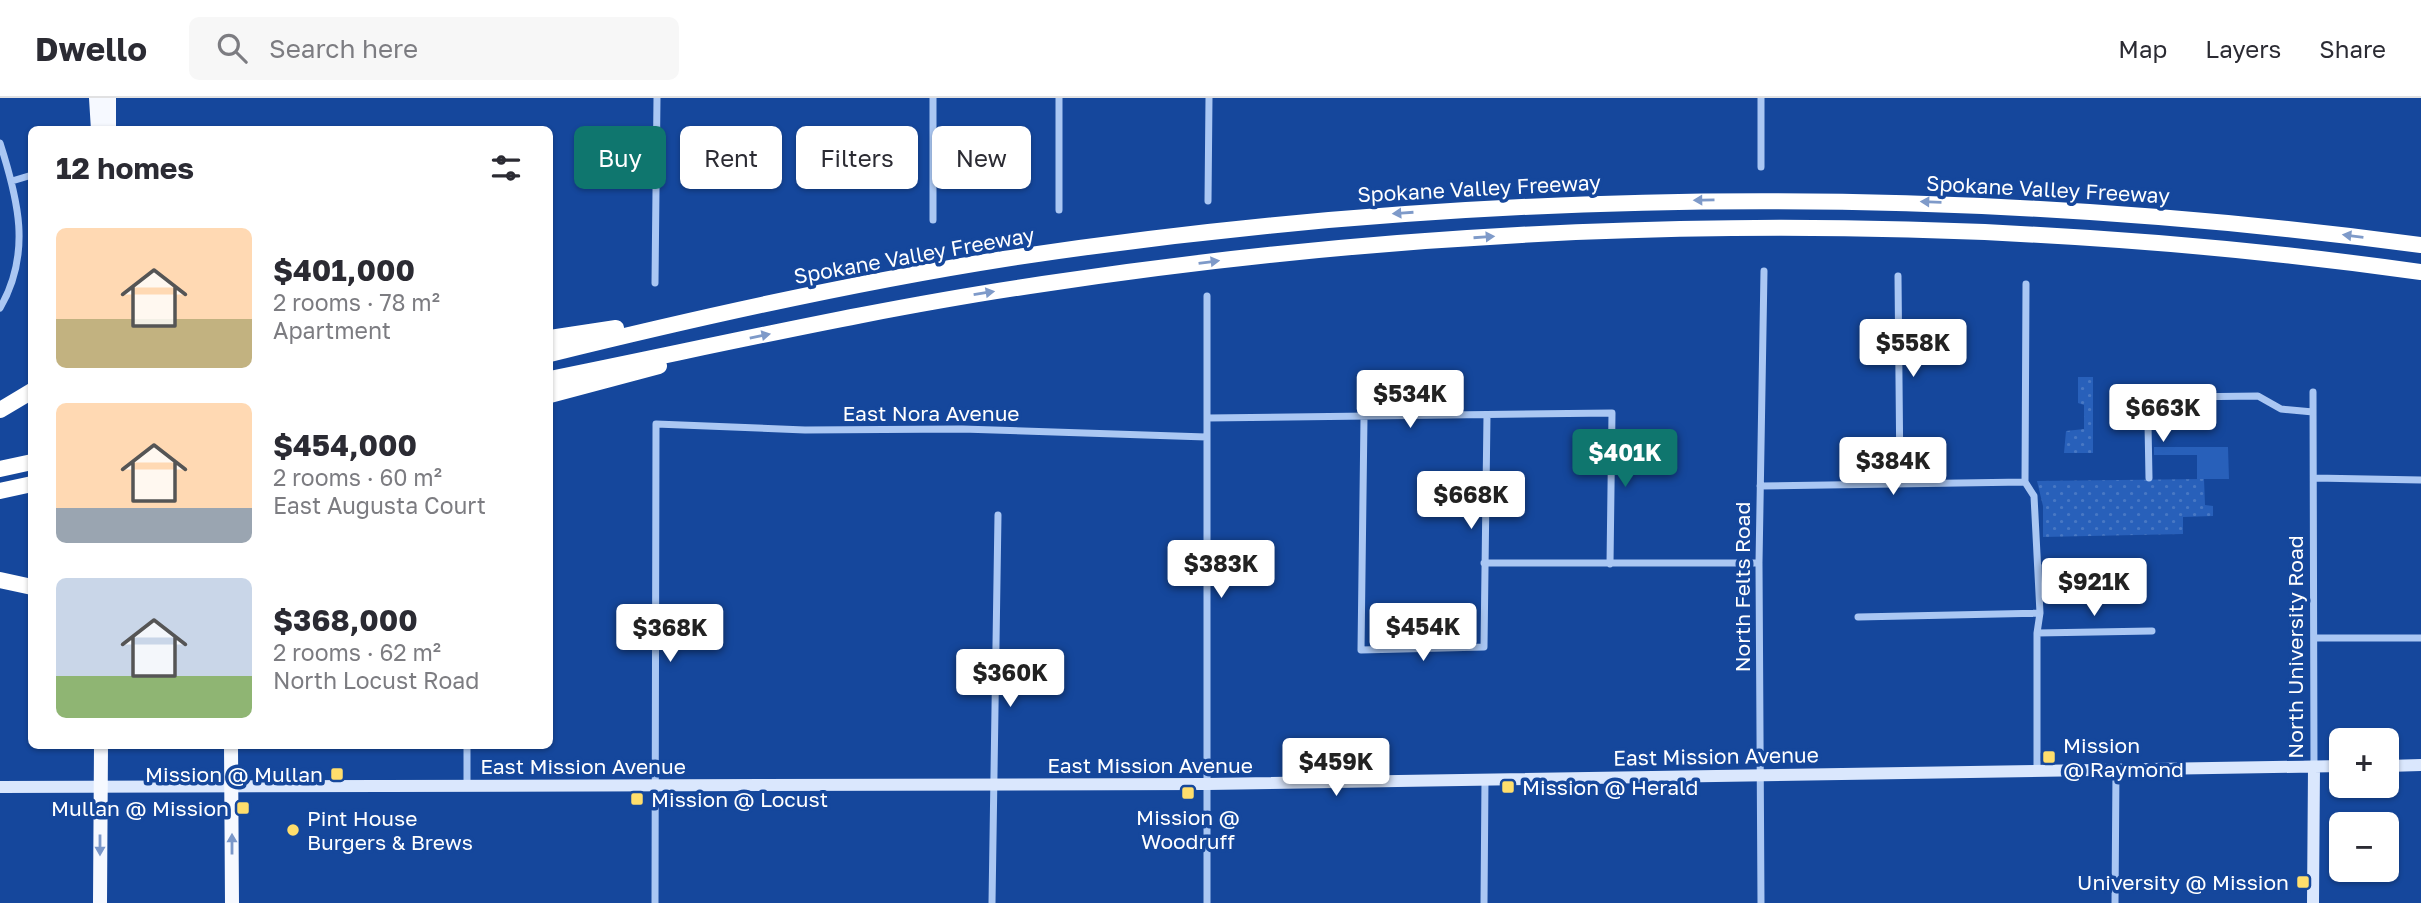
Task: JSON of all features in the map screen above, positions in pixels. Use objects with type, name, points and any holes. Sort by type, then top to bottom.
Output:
[{"type":"highway","name":"Spokane Valley Freeway","points":[[553,353],[705,316],[895,278],[1153,238],[1350,217],[1595,202],[1754,199],[2003,205],[2221,222],[2421,245]]},
{"type":"highway","points":[[553,378],[918,304],[1044,284],[1352,247],[1545,232],[1659,228],[1911,228],[2167,244],[2421,272]]},
{"type":"highway","points":[[553,338],[705,316]]},
{"type":"highway","points":[[553,394],[627,376],[717,345]]},
{"type":"highway","points":[[0,410],[28,393]]},
{"type":"highway","points":[[0,469],[28,463]]},
{"type":"highway","points":[[0,491],[28,485]]},
{"type":"highway","points":[[0,580],[28,586]]},
{"type":"main road","points":[[91,126],[93,98]]},
{"type":"main road","points":[[93,98],[97,126]]},
{"type":"main road","points":[[109,98],[109,126]]},
{"type":"main road","points":[[100,903],[101,749]]},
{"type":"main road","points":[[231,749],[232,903]]},
{"type":"street","points":[[655,283],[657,98]]},
{"type":"street","points":[[933,98],[933,220]]},
{"type":"street","points":[[1059,98],[1059,210]]},
{"type":"street","points":[[1208,201],[1209,98]]},
{"type":"street","points":[[1761,98],[1762,167]]},
{"type":"street","points":[[0,143],[19,212],[21,237],[12,279],[0,308]]},
{"type":"street","points":[[12,181],[28,176]]},
{"type":"street","name":"North Felts Road","points":[[1761,903],[1759,563],[1765,271]]},
{"type":"street","points":[[1898,276],[1900,483]]},
{"type":"street","points":[[2026,284],[2025,482],[2034,496],[2040,613],[2037,633],[2037,770]]},
{"type":"street","points":[[1207,296],[1207,903]]},
{"type":"street","name":"North University Road","points":[[2313,392],[2313,903]]},
{"type":"street","points":[[2149,478],[2148,424],[2154,406],[2179,397],[2258,396],[2281,409],[2313,412]]},
{"type":"street","points":[[1208,418],[1612,413],[1610,564]]},
{"type":"street","points":[[1364,418],[1361,650],[1484,647],[1486,415]]},
{"type":"street","name":"East Nora Avenue","points":[[655,785],[656,424],[805,430],[962,429],[1206,437]]},
{"type":"street","points":[[2314,478],[2421,480]]},
{"type":"street","points":[[1760,486],[2025,482]]},
{"type":"street","points":[[992,903],[998,515]]},
{"type":"street","points":[[1484,564],[1759,563]]},
{"type":"street","points":[[1858,617],[2040,613]]},
{"type":"street","points":[[2037,633],[2152,631]]},
{"type":"street","points":[[2314,638],[2421,638]]},
{"type":"street","points":[[467,749],[467,785]]},
{"type":"street","points":[[2399,766],[2421,765]]},
{"type":"street","name":"East Mission Avenue","points":[[0,787],[1208,784],[2329,766]]},
{"type":"street","points":[[2115,903],[2116,769]]},
{"type":"street","points":[[1484,903],[1485,779]]},
{"type":"street","points":[[655,785],[655,903]]},
{"type":"shaded area","points":[[2078,377],[2093,377],[2093,453],[2064,453],[2066,431],[2084,429],[2084,405],[2078,403]]},
{"type":"shaded area","points":[[2154,447],[2228,447],[2229,479],[2197,479],[2197,455],[2154,455]]},
{"type":"shaded area","points":[[2204,479],[2205,505],[2213,506],[2213,516],[2183,517],[2183,534],[2043,537],[2043,506],[2037,481]]},
{"type":"place","name":"Mission @ Raymond","points":[[2049,757]]},
{"type":"place","name":"Mission @ Mullan","points":[[337,774]]},
{"type":"place","name":"Mission @ Herald","points":[[1508,787]]},
{"type":"place","name":"Mission @ Woodruff","points":[[1188,793]]},
{"type":"place","name":"Mission @ Locust","points":[[637,799]]},
{"type":"place","name":"Mullan @ Mission","points":[[243,808]]},
{"type":"place","name":"Pint House Burgers & Brews","points":[[293,830]]},
{"type":"place","name":"University @ Mission","points":[[2303,882]]}]
